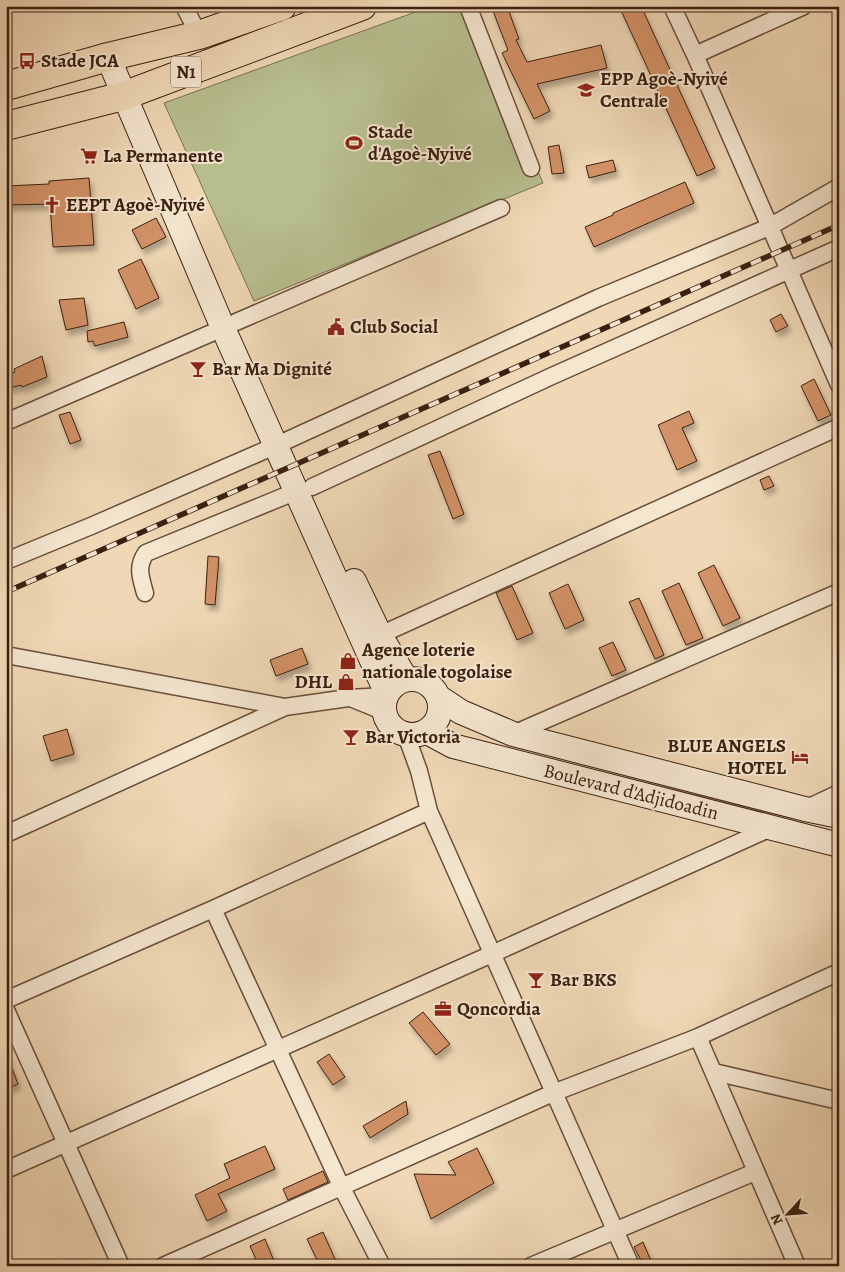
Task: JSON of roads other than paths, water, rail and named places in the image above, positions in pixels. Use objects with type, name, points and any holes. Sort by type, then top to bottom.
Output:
[{"type":"highway","name":"N1","points":[[6,86],[115,55],[199,35],[282,6]]},
{"type":"highway","name":"N1","points":[[6,126],[131,93],[362,6]]},
{"type":"main road","points":[[115,55],[230,325],[304,489],[386,701],[389,722],[396,730],[417,734],[433,727],[440,713],[440,698],[432,686],[420,679],[406,679],[395,684],[386,701]]},
{"type":"main road","points":[[304,489],[380,635],[406,679]]},
{"type":"main road","name":"Boulevard d'Adjidoadin","points":[[440,698],[461,712],[513,734],[805,809],[839,816]]},
{"type":"main road","name":"Boulevard d'Adjidoadin","points":[[417,734],[453,746],[839,845]]},
{"type":"street","points":[[184,6],[199,35]]},
{"type":"street","points":[[468,6],[532,168]]},
{"type":"street","points":[[672,6],[839,384]]},
{"type":"street","points":[[695,55],[804,6]]},
{"type":"street","points":[[6,561],[283,442],[598,298],[769,227],[839,188]]},
{"type":"street","points":[[6,422],[501,208]]},
{"type":"street","points":[[145,593],[140,573],[140,560],[146,553],[304,489],[839,248]]},
{"type":"street","points":[[380,635],[839,427]]},
{"type":"street","points":[[513,734],[839,592]]},
{"type":"street","points":[[6,655],[285,707]]},
{"type":"street","points":[[6,834],[285,707],[348,698],[386,701]]},
{"type":"street","points":[[417,734],[418,771],[429,811],[632,1266]]},
{"type":"street","points":[[805,809],[839,793]]},
{"type":"street","points":[[6,1000],[429,811]]},
{"type":"street","points":[[6,1170],[773,827]]},
{"type":"street","points":[[213,909],[342,1188],[382,1266]]},
{"type":"street","points":[[163,1266],[554,1093],[698,1037],[839,972]]},
{"type":"street","points":[[6,1010],[120,1266]]},
{"type":"street","points":[[698,1037],[797,1266]]},
{"type":"street","points":[[714,1072],[839,1101]]},
{"type":"street","points":[[531,1266],[755,1172]]},
{"type":"railway","points":[[6,592],[839,225]]},
{"type":"place","name":"Stade JCA","points":[[27,61]]},
{"type":"place","name":"EPP Agoè-Nyivé Centrale","points":[[586,90]]},
{"type":"place","name":"Stade d'Agoè-Nyivé","points":[[354,143]]},
{"type":"place","name":"La Permanente","points":[[89,156]]},
{"type":"place","name":"EEPT Agoè-Nyivé","points":[[52,205]]},
{"type":"place","name":"Club Social","points":[[336,327]]},
{"type":"place","name":"Bar Ma Dignité","points":[[198,369]]},
{"type":"place","name":"Agence loterie nationale togolaise","points":[[348,661]]},
{"type":"place","name":"DHL","points":[[346,682]]},
{"type":"place","name":"Bar Victoria","points":[[351,737]]},
{"type":"place","name":"BLUE ANGELS HOTEL","points":[[800,757]]},
{"type":"place","name":"Bar BKS","points":[[536,980]]},
{"type":"place","name":"Qoncordia","points":[[443,1009]]}]
